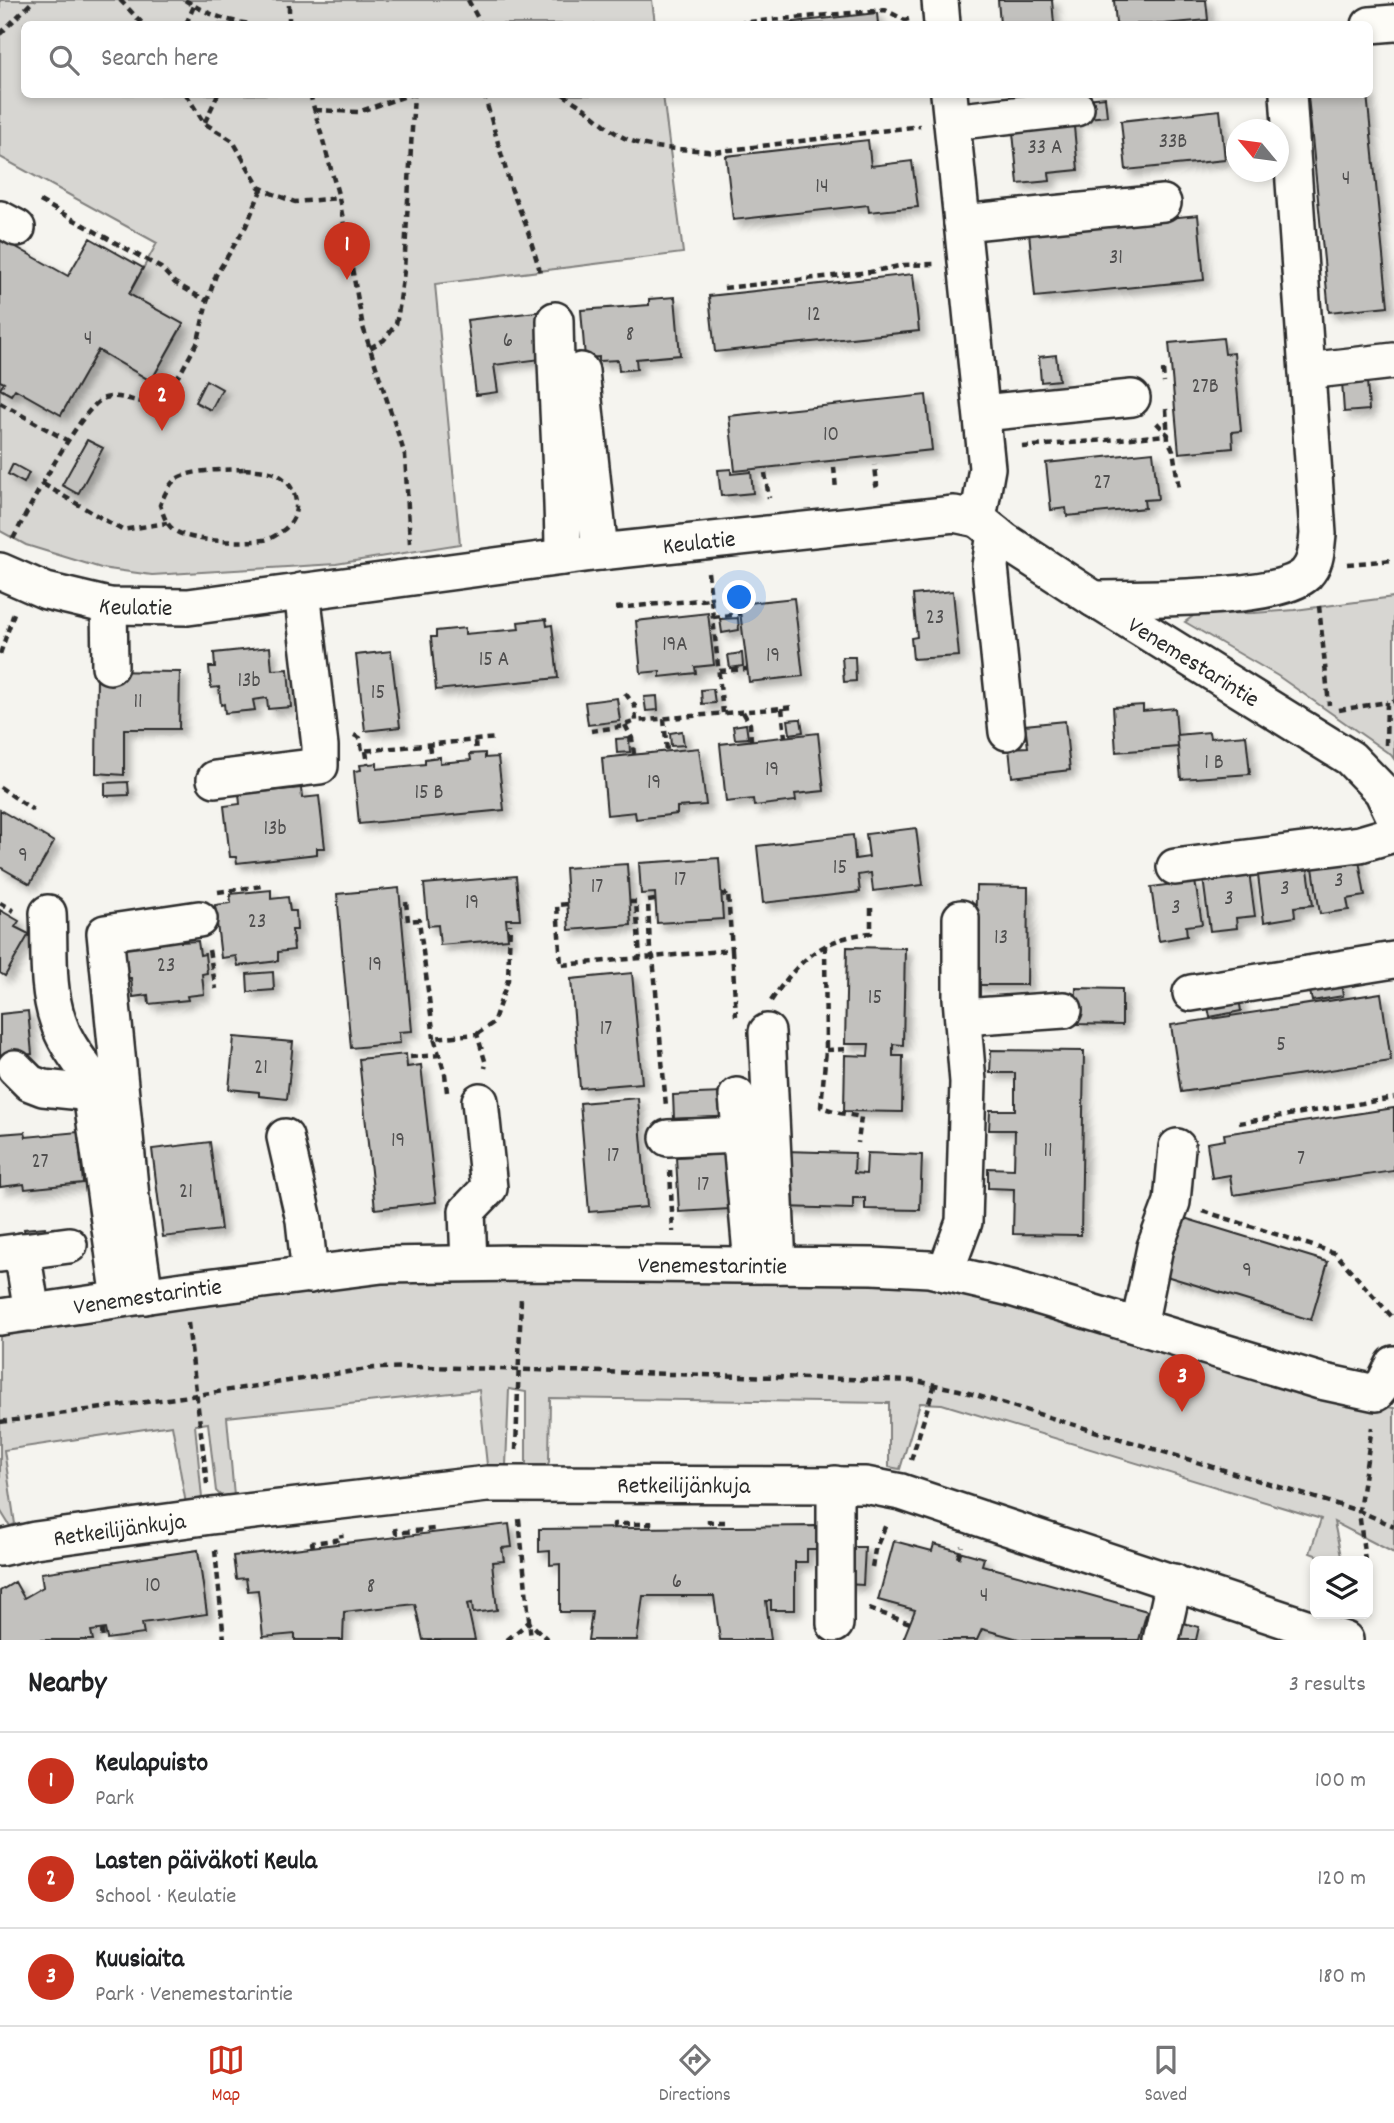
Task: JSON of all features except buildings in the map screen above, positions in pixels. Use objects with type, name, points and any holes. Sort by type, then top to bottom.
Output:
[{"type":"street","points":[[1373,25],[1394,23]]},
{"type":"street","points":[[951,107],[1015,98]]},
{"type":"street","points":[[1094,599],[1260,591],[1291,584],[1304,576],[1315,563],[1318,534],[1288,98]]},
{"type":"street","points":[[951,107],[1076,108]]},
{"type":"street","points":[[951,107],[988,468],[986,526],[1007,732]]},
{"type":"street","points":[[962,223],[1163,203]]},
{"type":"street","points":[[555,320],[564,557]]},
{"type":"street","points":[[1307,371],[1394,361]]},
{"type":"street","points":[[581,371],[600,552]]},
{"type":"street","points":[[982,413],[1132,398]]},
{"type":"street","name":"Keulatie","points":[[0,571],[46,591],[109,606],[188,607],[600,552],[954,514],[986,526]]},
{"type":"street","name":"Venemestarintie","points":[[986,526],[1094,599],[1350,758],[1381,791],[1394,816]]},
{"type":"street","points":[[215,779],[320,766],[302,592]]},
{"type":"street","points":[[109,606],[110,666]]},
{"type":"street","points":[[1175,867],[1360,844],[1394,834]]},
{"type":"street","points":[[48,913],[51,991],[57,1021],[69,1047],[88,1073],[133,1298]]},
{"type":"street","points":[[945,1273],[964,1222],[968,1082],[963,1017],[961,918]]},
{"type":"street","points":[[133,1298],[132,1207],[105,933],[199,919]]},
{"type":"street","points":[[1191,993],[1394,960]]},
{"type":"street","points":[[963,1017],[1064,1010]]},
{"type":"street","points":[[765,1265],[767,1032]]},
{"type":"street","points":[[15,1068],[30,1083],[43,1088],[92,1093]]},
{"type":"street","points":[[737,1096],[740,1135],[765,1265]]},
{"type":"street","points":[[469,1263],[467,1212],[489,1188],[480,1101]]},
{"type":"street","points":[[668,1138],[740,1135]]},
{"type":"street","points":[[285,1137],[304,1220],[310,1275]]},
{"type":"street","points":[[1139,1326],[1155,1247],[1172,1202],[1177,1147]]},
{"type":"street","points":[[16,1315],[11,1252],[69,1245]]},
{"type":"street","name":"Venemestarintie","points":[[16,1315],[183,1290],[382,1265],[469,1263],[887,1267],[929,1269],[1011,1288],[1320,1381],[1376,1393],[1394,1364]]},
{"type":"street","name":"Retkeilijänkuja","points":[[0,1548],[35,1540],[211,1516],[487,1484],[865,1485],[901,1492],[1345,1640]]},
{"type":"street","points":[[835,1484],[849,1615]]},
{"type":"street","points":[[1161,1640],[1174,1582]]},
{"type":"path","points":[[0,34],[34,0]]},
{"type":"path","points":[[120,0],[140,21]]},
{"type":"path","points":[[185,0],[229,21]]},
{"type":"path","points":[[289,0],[289,21]]},
{"type":"path","points":[[468,0],[479,21]]},
{"type":"path","points":[[187,21],[194,6]]},
{"type":"path","points":[[760,21],[885,10],[905,20],[941,13]]},
{"type":"path","points":[[189,98],[204,123],[233,141],[262,188],[295,202],[339,198]]},
{"type":"path","points":[[204,123],[216,98]]},
{"type":"path","points":[[311,98],[339,198],[363,327],[404,454],[410,547]]},
{"type":"path","points":[[315,110],[358,112],[401,98]]},
{"type":"path","points":[[370,348],[384,340],[396,324],[399,307],[404,271],[413,98]]},
{"type":"path","points":[[485,98],[510,188],[526,225],[540,271]]},
{"type":"path","points":[[569,98],[611,131],[631,141],[670,149],[714,152],[951,107]]},
{"type":"path","points":[[13,538],[68,441],[94,404],[108,397],[147,404],[159,400],[181,372],[198,341],[216,275],[246,226],[262,188]]},
{"type":"path","points":[[6,222],[19,189],[161,268],[175,283],[207,301]]},
{"type":"path","points":[[724,288],[870,272],[904,265],[966,260]]},
{"type":"path","points":[[1163,370],[1168,440],[1173,450],[1179,489]]},
{"type":"path","points":[[0,403],[68,441]]},
{"type":"path","points":[[834,467],[836,490]]},
{"type":"path","points":[[244,469],[275,473],[290,484],[297,501],[295,516],[285,530],[265,540],[193,538],[175,531],[167,523],[160,505],[165,493],[177,479],[194,474],[244,469]]},
{"type":"path","points":[[765,473],[769,498]]},
{"type":"path","points":[[43,484],[122,530],[167,523]]},
{"type":"path","points":[[1334,747],[1315,563],[1356,564],[1394,560]]},
{"type":"path","points":[[616,608],[711,599],[723,713]]},
{"type":"path","points":[[0,654],[16,609]]},
{"type":"path","points":[[713,617],[741,614]]},
{"type":"path","points":[[719,671],[747,669]]},
{"type":"path","points":[[625,693],[635,706],[636,721]]},
{"type":"path","points":[[592,731],[636,721],[794,707]]},
{"type":"path","points":[[782,708],[785,737]]},
{"type":"path","points":[[743,711],[750,724],[751,741]]},
{"type":"path","points":[[664,719],[667,751]]},
{"type":"path","points":[[625,725],[632,738],[634,754]]},
{"type":"path","points":[[348,732],[360,737],[362,751],[497,738]]},
{"type":"path","points":[[475,741],[476,753]]},
{"type":"path","points":[[429,745],[431,758]]},
{"type":"path","points":[[366,751],[368,764]]},
{"type":"path","points":[[0,787],[33,810]]},
{"type":"path","points":[[567,904],[557,905],[561,965],[732,950],[728,893],[722,895]]},
{"type":"path","points":[[653,957],[650,950],[648,901],[655,900]]},
{"type":"path","points":[[407,902],[408,921],[419,920],[434,1038]]},
{"type":"path","points":[[629,902],[636,902],[640,958]]},
{"type":"path","points":[[767,1032],[766,1013],[771,1000],[807,957],[838,939],[871,933],[871,908]]},
{"type":"path","points":[[477,1034],[493,1023],[508,980],[510,924]]},
{"type":"path","points":[[825,945],[826,1050],[821,1107],[861,1117],[858,1143]]},
{"type":"path","points":[[826,1050],[848,1049]]},
{"type":"path","points":[[410,1057],[440,1055]]},
{"type":"path","points":[[1239,1123],[1394,1098]]},
{"type":"path","points":[[1172,1202],[1335,1253],[1394,1319]]},
{"type":"path","points":[[183,1290],[208,1492]]},
{"type":"path","points":[[516,1462],[521,1295]]},
{"type":"path","points":[[0,1422],[374,1367],[893,1380],[935,1384],[1359,1511],[1394,1525]]},
{"type":"path","points":[[908,1470],[935,1384]]},
{"type":"path","points":[[1364,1556],[1359,1511],[1373,1422]]},
{"type":"path","points":[[518,1507],[531,1640]]},
{"type":"path","points":[[870,1573],[875,1550],[891,1515]]},
{"type":"path","points":[[713,1522],[736,1522]]},
{"type":"path","points":[[614,1528],[614,1524],[642,1524]]},
{"type":"path","points":[[404,1532],[433,1529],[434,1533]]},
{"type":"path","points":[[214,1539],[224,1640]]},
{"type":"path","points":[[313,1547],[312,1543],[336,1540]]},
{"type":"path","points":[[849,1615],[910,1623]]},
{"type":"path","points":[[508,1640],[529,1622]]},
{"type":"path","points":[[529,1622],[548,1640]]},
{"type":"path","points":[[102,1630],[103,1640]]},
{"type":"shaded area","points":[[0,0],[652,0],[655,21],[21,21],[21,98],[663,98],[683,253],[435,284],[460,544],[336,564],[152,575],[101,568],[26,545],[0,531],[0,381],[4,383],[1,390],[11,395],[15,389],[61,415],[98,350],[151,381],[183,325],[129,294],[157,243],[0,157]]},
{"type":"shaded area","points":[[1394,597],[1394,759],[1278,676],[1185,622],[1196,614],[1295,610]]},
{"type":"shaded area","points":[[493,1275],[893,1282],[949,1289],[1330,1398],[1394,1408],[1394,1553],[1334,1522],[1341,1556],[1318,1556],[1310,1553],[1321,1519],[942,1404],[920,1403],[900,1469],[889,1467],[889,1403],[550,1398],[549,1462],[546,1467],[526,1469],[526,1392],[509,1389],[506,1466],[490,1468],[487,1465],[479,1390],[227,1417],[234,1496],[221,1496],[216,1491],[208,1423],[195,1425],[202,1498],[186,1504],[172,1425],[4,1450],[15,1524],[10,1526],[0,1510],[0,1331],[346,1282]]},
{"type":"place","name":"Keulapuisto","points":[[347,280]]},
{"type":"place","name":"Lasten päiväkoti Keula","points":[[162,431]]},
{"type":"place","name":"Kuusiaita","points":[[1182,1412]]}]
